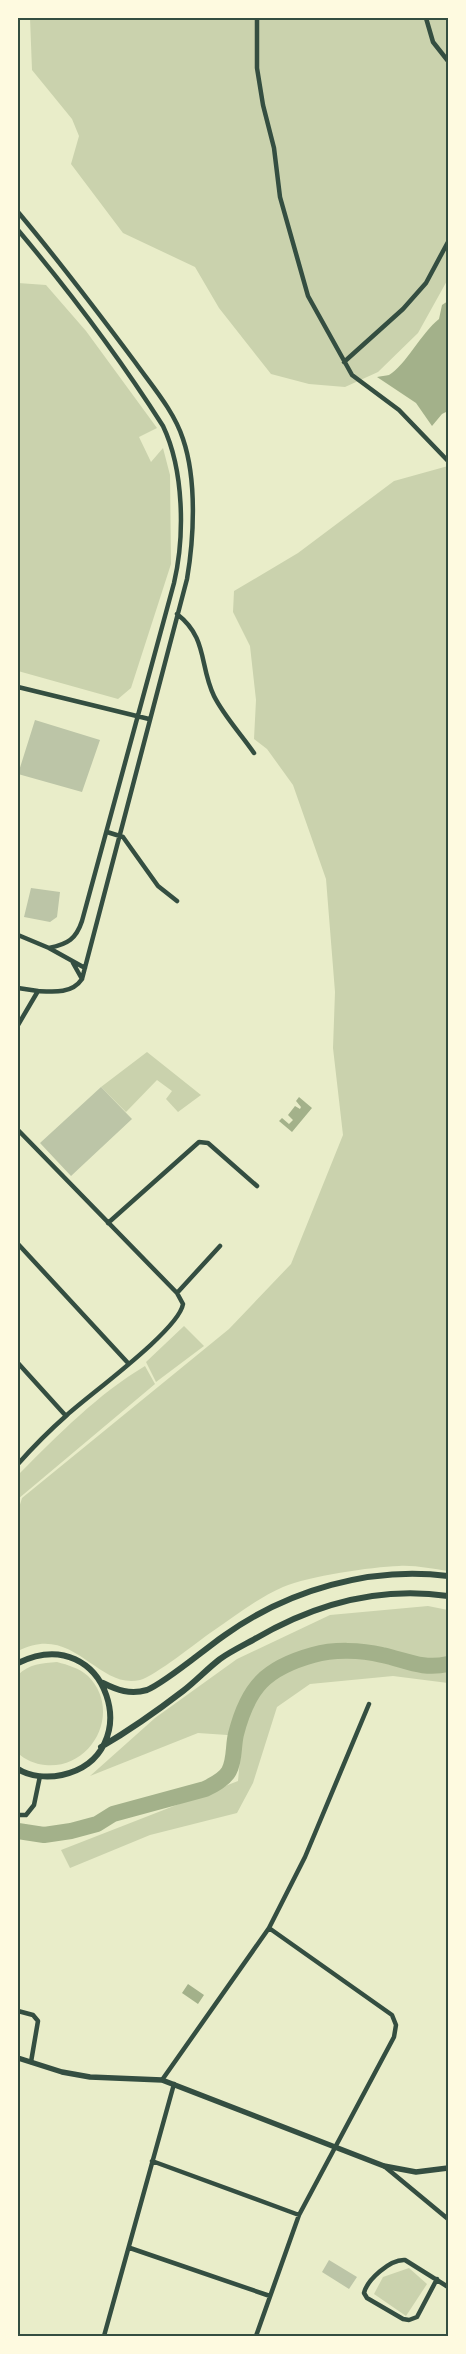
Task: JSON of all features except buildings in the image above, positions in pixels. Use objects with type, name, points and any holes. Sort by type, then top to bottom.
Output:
[{"type":"main road","points":[[18,1663],[33,1656],[49,1654],[65,1656],[79,1662],[103,1683],[117,1690],[128,1692],[147,1689],[232,1630],[275,1605],[315,1589],[351,1580],[398,1575],[448,1576]]},
{"type":"main road","points":[[101,1747],[128,1731],[176,1696],[222,1658],[297,1616],[329,1604],[359,1598],[400,1593],[448,1596]]},
{"type":"main road","points":[[18,1769],[40,1776],[54,1777],[75,1770],[92,1758],[101,1747],[108,1732],[111,1715],[109,1698],[103,1683]]},
{"type":"street","points":[[257,18],[257,68],[263,105],[274,148],[280,197],[308,296],[352,375],[399,410],[448,461]]},
{"type":"street","points":[[426,18],[433,42],[448,61]]},
{"type":"street","points":[[18,212],[101,316],[160,398],[180,432],[188,461],[192,526],[188,570],[82,979],[74,987],[66,990],[38,991],[18,988]]},
{"type":"street","points":[[18,230],[55,274],[151,408],[170,440],[175,461],[181,543],[180,560],[78,934],[64,945],[49,948]]},
{"type":"street","points":[[344,362],[403,309],[426,284],[448,242]]},
{"type":"street","points":[[177,614],[188,623],[199,640],[213,695],[254,752]]},
{"type":"street","points":[[18,687],[149,719]]},
{"type":"street","points":[[107,832],[123,837],[158,886],[177,901]]},
{"type":"street","points":[[18,935],[49,948],[85,968]]},
{"type":"street","points":[[72,962],[82,979]]},
{"type":"street","points":[[18,1025],[38,991]]},
{"type":"street","points":[[18,1130],[182,1299],[182,1309],[154,1342],[66,1416],[18,1464]]},
{"type":"street","points":[[108,1223],[194,1144],[204,1141],[257,1186]]},
{"type":"street","points":[[18,1244],[128,1363]]},
{"type":"street","points":[[177,1293],[220,1246]]},
{"type":"street","points":[[18,1363],[66,1416]]},
{"type":"street","points":[[162,2080],[269,1928],[291,1888],[369,1704]]},
{"type":"street","points":[[18,1815],[26,1815],[34,1805],[40,1776]]},
{"type":"street","points":[[256,2336],[300,2215],[394,2037],[396,2026],[392,2015],[269,1928]]},
{"type":"street","points":[[18,2011],[33,2015],[38,2021],[31,2062]]},
{"type":"street","points":[[18,2058],[62,2072],[90,2076],[162,2080],[384,2166],[416,2172],[448,2168]]},
{"type":"street","points":[[104,2336],[174,2084]]},
{"type":"street","points":[[152,2162],[300,2215]]},
{"type":"street","points":[[384,2166],[448,2219]]},
{"type":"street","points":[[130,2248],[270,2296]]},
{"type":"street","points":[[437,2279],[417,2317],[410,2320],[403,2319],[367,2298],[364,2293],[365,2289],[386,2267],[400,2260],[404,2260],[437,2279],[448,2287]]},
{"type":"shaded area","points":[[30,18],[448,18],[448,279],[418,333],[378,372],[345,387],[309,384],[271,374],[219,308],[195,267],[123,233],[71,164],[79,136],[72,119],[32,70]]},
{"type":"shaded area","points":[[18,283],[46,285],[86,331],[157,428],[139,437],[151,462],[163,448],[170,475],[171,564],[131,688],[118,699],[18,671]]},
{"type":"shaded area","points":[[448,301],[448,411],[442,414],[432,426],[416,403],[377,377],[389,375],[395,371],[426,332],[439,319],[442,305]]},
{"type":"shaded area","points":[[448,466],[448,1571],[424,1567],[399,1566],[357,1570],[294,1583],[274,1591],[256,1602],[165,1666],[140,1680],[125,1680],[111,1676],[70,1650],[55,1645],[38,1644],[18,1651],[18,1511],[22,1498],[229,1329],[291,1264],[343,1135],[333,1048],[335,992],[326,879],[293,785],[267,749],[254,739],[256,700],[250,646],[233,612],[234,591],[298,553],[394,481]]},
{"type":"shaded area","points":[[147,1052],[201,1095],[178,1112],[166,1099],[172,1091],[157,1080],[126,1112],[101,1087]]},
{"type":"shaded area","points":[[299,1097],[312,1108],[292,1132],[279,1121],[282,1118],[289,1124],[293,1120],[288,1115],[295,1106],[300,1109],[301,1107],[296,1101]]},
{"type":"shaded area","points":[[184,1326],[204,1346],[156,1382],[146,1362]]},
{"type":"shaded area","points":[[145,1366],[155,1384],[18,1499],[18,1478],[20,1473],[64,1429],[95,1402]]},
{"type":"shaded area","points":[[428,1606],[448,1610],[448,1683],[393,1676],[310,1684],[277,1707],[253,1783],[237,1813],[150,1835],[70,1868],[61,1850],[238,1781],[242,1736],[198,1733],[90,1776],[155,1718],[237,1659],[330,1615]]},
{"type":"shaded area","points":[[57,1662],[77,1669],[88,1676],[98,1690],[103,1705],[102,1721],[97,1736],[88,1748],[76,1758],[62,1764],[38,1764],[18,1753],[18,1675],[31,1666]]},
{"type":"shaded area","points":[[188,1984],[204,1995],[198,2004],[182,1993]]},
{"type":"shaded area","points":[[409,2268],[427,2284],[406,2316],[374,2294],[383,2277]]},
{"type":"waterway","points":[[18,1831],[44,1835],[71,1831],[97,1824],[113,1814],[205,1789],[215,1784],[225,1777],[231,1767],[236,1734],[246,1704],[253,1692],[271,1673],[297,1660],[321,1653],[356,1651],[374,1653],[414,1664],[430,1666],[448,1664]]}]
